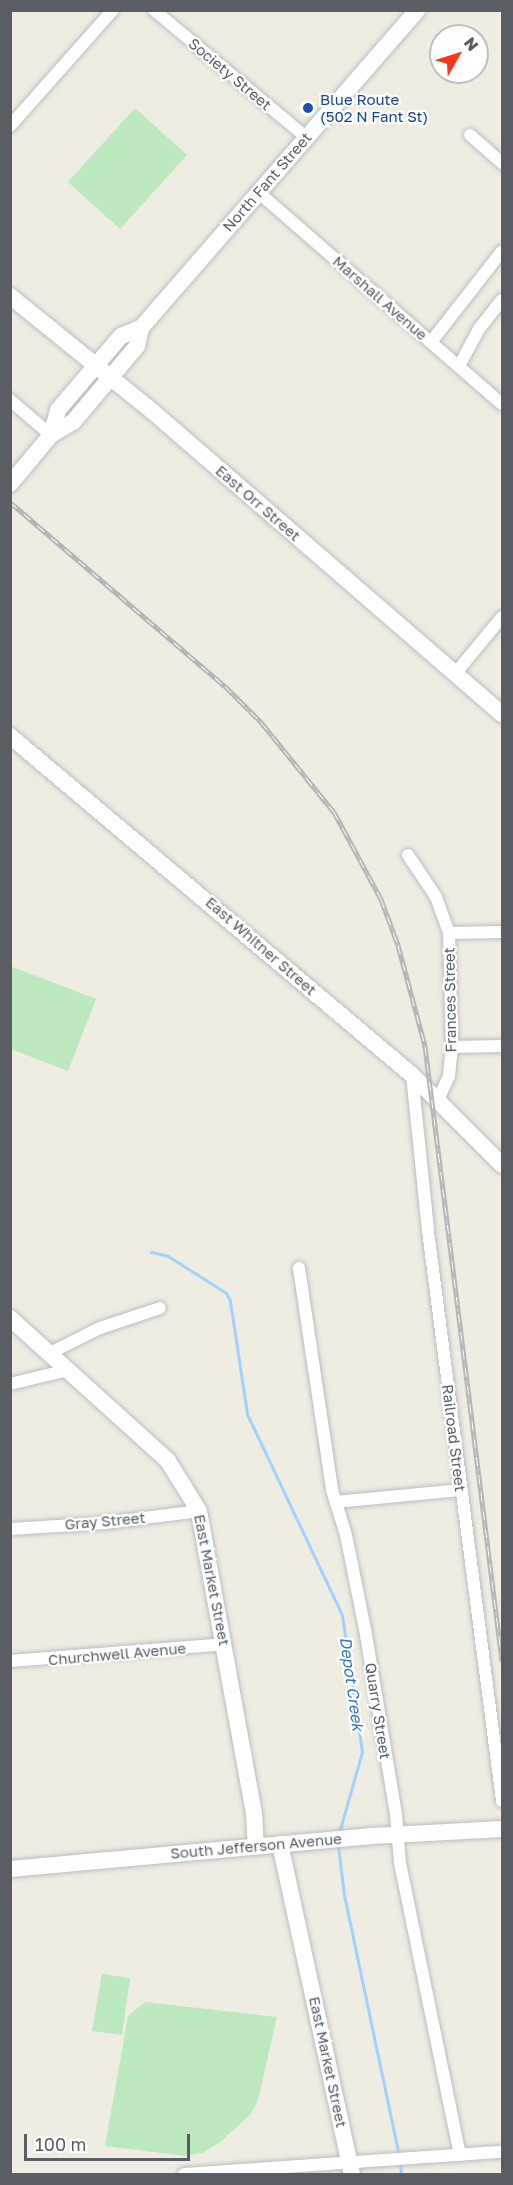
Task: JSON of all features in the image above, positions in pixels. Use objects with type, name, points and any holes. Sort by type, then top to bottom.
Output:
[{"type":"street","points":[[10,126],[113,10]]},
{"type":"street","name":"Society Street","points":[[154,10],[306,137]]},
{"type":"street","name":"North Fant Street","points":[[51,435],[58,410],[121,336],[141,328],[417,10]]},
{"type":"street","points":[[470,135],[502,163]]},
{"type":"street","name":"Marshall Avenue","points":[[258,192],[502,404]]},
{"type":"street","points":[[431,342],[502,252]]},
{"type":"street","name":"East Orr Street","points":[[10,296],[111,377],[502,714]]},
{"type":"street","points":[[459,366],[479,329],[502,300]]},
{"type":"street","name":"North Fant Street","points":[[10,484],[51,435],[73,422],[111,377],[137,346],[141,328]]},
{"type":"street","points":[[10,400],[51,435]]},
{"type":"street","points":[[455,674],[502,617]]},
{"type":"street","name":"East Whitner Street","points":[[10,736],[412,1075],[502,1165]]},
{"type":"street","name":"Frances Street","points":[[408,855],[436,897],[449,933],[452,1047],[449,1076],[438,1100]]},
{"type":"street","name":"Frances Street","points":[[449,933],[502,933]]},
{"type":"street","points":[[452,1047],[502,1046]]},
{"type":"street","name":"Railroad Street","points":[[412,1075],[461,1490],[502,1801]]},
{"type":"street","name":"Quarry Street","points":[[299,1268],[336,1502],[365,1629],[398,1834],[400,1863],[460,2155]]},
{"type":"street","points":[[50,1353],[100,1328],[160,1308]]},
{"type":"street","name":"East Market Street","points":[[10,1318],[168,1461],[199,1511],[254,1813],[256,1846]]},
{"type":"street","points":[[10,1384],[68,1370]]},
{"type":"street","points":[[336,1502],[461,1490]]},
{"type":"street","name":"Gray Street","points":[[10,1529],[105,1523],[199,1511]]},
{"type":"street","name":"Churchwell Avenue","points":[[10,1661],[224,1644]]},
{"type":"street","name":"South Jefferson Avenue","points":[[10,1869],[398,1834],[502,1828]]},
{"type":"street","name":"East Market Street","points":[[280,1844],[351,2168]]},
{"type":"street","points":[[184,2175],[351,2168],[401,2158],[502,2152]]},
{"type":"green space","points":[[135,108],[187,155],[120,229],[68,182]]},
{"type":"green space","points":[[10,966],[96,999],[68,1071],[11,1049]]},
{"type":"green space","points":[[102,1974],[130,1978],[122,2035],[92,2031]]},
{"type":"green space","points":[[145,2002],[277,2017],[258,2100],[251,2114],[219,2143],[202,2153],[185,2156],[105,2146],[128,2016]]},
{"type":"waterway","name":"Depot Creek","points":[[151,1252],[168,1256],[226,1293],[230,1301],[247,1414],[342,1615],[362,1752],[339,1833]]},
{"type":"waterway","name":"Depot Creek","points":[[338,1846],[344,1895],[399,2157]]},
{"type":"waterway","name":"Depot Creek","points":[[400,2163],[401,2174]]},
{"type":"railway","points":[[10,502],[225,686],[261,722],[334,812],[381,899],[398,945],[425,1046],[502,1661]]},
{"type":"place","name":"Blue Route (502 N Fant St)","points":[[308,108]]}]
